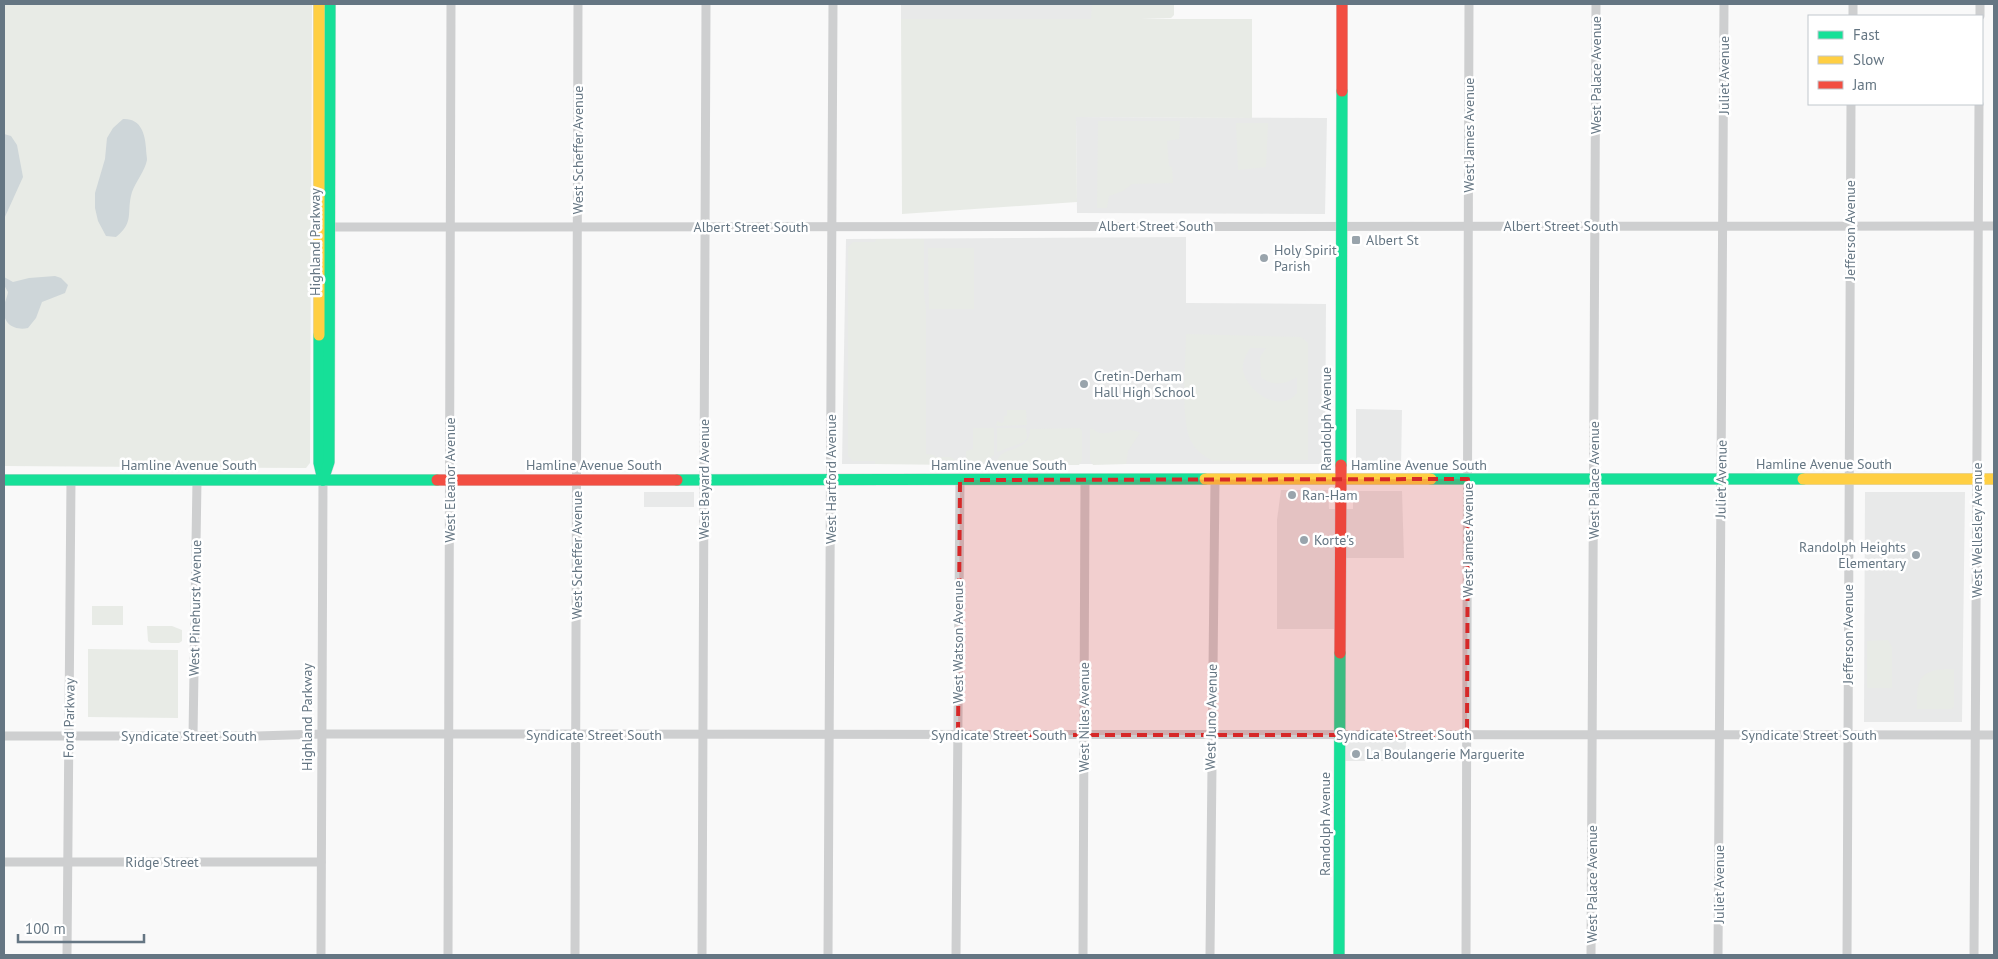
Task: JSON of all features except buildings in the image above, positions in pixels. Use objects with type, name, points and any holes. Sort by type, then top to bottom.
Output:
[{"type":"street","name":"Highland Parkway","points":[[319,4],[329,462],[323,480],[321,955]]},
{"type":"street","name":"Highland Parkway","points":[[324,227],[330,4]]},
{"type":"street","name":"West Eleanor Avenue","points":[[448,955],[451,4]]},
{"type":"street","name":"West Scheffer Avenue","points":[[575,955],[578,480],[578,4]]},
{"type":"street","name":"West Bayard Avenue","points":[[702,955],[706,4]]},
{"type":"street","name":"West Hartford Avenue","points":[[828,955],[833,4]]},
{"type":"street","name":"Randolph Avenue","points":[[1339,955],[1342,4]]},
{"type":"street","name":"West James Avenue","points":[[1466,955],[1469,4]]},
{"type":"street","name":"West Palace Avenue","points":[[1592,955],[1596,4]]},
{"type":"street","name":"Juliet Avenue","points":[[1718,955],[1724,4]]},
{"type":"street","name":"Jefferson Avenue","points":[[1847,955],[1852,105]]},
{"type":"street","name":"West Wellesley Avenue","points":[[1974,955],[1979,105]]},
{"type":"street","name":"Albert Street South","points":[[324,227],[1994,226]]},
{"type":"street","name":"Hamline Avenue South","points":[[4,480],[1994,479]]},
{"type":"street","name":"Ford Parkway","points":[[67,955],[71,480]]},
{"type":"street","name":"West Pinehurst Avenue","points":[[193,736],[197,480]]},
{"type":"street","name":"West Watson Avenue","points":[[956,955],[960,480]]},
{"type":"street","name":"West Niles Avenue","points":[[1083,955],[1085,480]]},
{"type":"street","name":"West Juno Avenue","points":[[1210,955],[1215,480]]},
{"type":"street","name":"Syndicate Street South","points":[[4,736],[322,734],[1994,735]]},
{"type":"street","name":"Ridge Street","points":[[4,862],[320,862]]},
{"type":"highlighted area","points":[[1468,479],[1467,735],[958,735],[960,480]]},
{"type":"shaded area","points":[[4,4],[312,4],[310,463],[306,468],[4,466]]},
{"type":"shaded area","points":[[901,4],[1140,4],[1140,19],[901,19]]},
{"type":"shaded area","points":[[1092,4],[1174,4],[1174,15],[1171,18],[1141,19],[1252,19],[1252,118],[1076,117],[1077,202],[902,214],[901,19],[1091,19]]},
{"type":"shaded area","points":[[1076,117],[1327,118],[1325,214],[1077,213]]},
{"type":"shaded area","points":[[123,119],[134,121],[141,128],[145,137],[147,160],[132,192],[126,226],[116,237],[106,236],[98,221],[95,208],[95,193],[105,159],[107,138],[113,128]]},
{"type":"shaded area","points":[[1098,121],[1180,121],[1179,139],[1167,141],[1169,166],[1172,167],[1173,183],[1132,184],[1123,191],[1109,196],[1107,208],[1097,208]]},
{"type":"shaded area","points":[[1236,123],[1268,123],[1266,167],[1238,170]]},
{"type":"shaded area","points":[[4,134],[11,136],[17,145],[23,177],[4,219]]},
{"type":"shaded area","name":"Cretin-Derham Hall High School","points":[[1186,237],[1186,303],[1326,304],[1325,464],[842,464],[846,239]]},
{"type":"shaded area","points":[[876,239],[924,239],[926,454],[934,455],[935,457],[950,457],[955,460],[955,465],[875,464],[875,461],[853,461],[848,456],[848,247],[853,242],[875,242]]},
{"type":"shaded area","points":[[928,248],[974,248],[974,309],[929,309]]},
{"type":"shaded area","points":[[55,276],[61,278],[68,285],[65,293],[42,302],[36,318],[28,328],[23,329],[10,325],[4,314],[4,304],[8,292],[4,285],[4,277],[13,282],[29,278]]},
{"type":"shaded area","points":[[1186,334],[1301,337],[1308,343],[1308,460],[1213,461],[1203,455],[1193,445],[1188,432],[1185,405]],"holes":[[[1250,348],[1266,348],[1260,357],[1261,377],[1274,383],[1288,381],[1297,377],[1297,393],[1293,397],[1274,401],[1260,394],[1245,377],[1243,364]]]},
{"type":"shaded area","points":[[1356,409],[1402,410],[1401,468],[1356,468]]},
{"type":"shaded area","points":[[1007,410],[1026,410],[1027,425],[996,426],[997,421],[1002,423],[1004,421],[1004,416],[1007,416]]},
{"type":"shaded area","points":[[973,428],[994,428],[994,455],[980,465],[966,465],[966,451],[973,449]]},
{"type":"shaded area","points":[[997,428],[1026,428],[1027,438],[1024,442],[997,452]]},
{"type":"shaded area","points":[[1080,428],[1082,431],[1082,460],[1079,465],[997,465],[998,458],[1002,454],[1025,443],[1029,437],[1030,429]]},
{"type":"shaded area","points":[[1091,428],[1102,433],[1128,430],[1140,433],[1128,451],[1126,464],[1093,465],[1090,460]]},
{"type":"shaded area","points":[[1281,490],[1328,490],[1329,509],[1353,509],[1353,491],[1402,491],[1404,558],[1339,558],[1340,629],[1277,629],[1277,520]]},
{"type":"shaded area","points":[[644,492],[694,492],[694,507],[644,507]]},
{"type":"shaded area","points":[[1865,492],[1965,492],[1962,722],[1864,722]]},
{"type":"shaded area","points":[[92,606],[123,606],[123,625],[92,625]]},
{"type":"shaded area","points":[[147,626],[172,626],[182,630],[182,641],[179,643],[151,643],[148,641]]},
{"type":"shaded area","points":[[1888,640],[1892,647],[1892,688],[1867,688],[1867,641]]},
{"type":"shaded area","points":[[88,649],[178,650],[178,718],[88,717]]},
{"type":"shaded area","points":[[1954,669],[1954,706],[1952,709],[1917,709],[1918,689],[1923,677],[1934,671]]},
{"type":"shaded area","points":[[1338,734],[1406,735],[1406,761],[1339,761]]},
{"type":"traffic: fast","points":[[323,480],[329,462],[330,4]]},
{"type":"traffic: fast","points":[[1341,465],[1342,91]]},
{"type":"traffic: fast","points":[[319,335],[319,463],[323,480]]},
{"type":"traffic: fast","points":[[677,480],[1205,479]]},
{"type":"traffic: fast","points":[[1431,479],[1803,479]]},
{"type":"traffic: fast","points":[[4,480],[437,480]]},
{"type":"traffic: fast","points":[[1339,955],[1340,653]]},
{"type":"traffic: slow","points":[[319,4],[319,335]]},
{"type":"traffic: slow","points":[[1205,479],[1431,479]]},
{"type":"traffic: slow","points":[[1803,479],[1994,479]]},
{"type":"traffic: jam","points":[[1342,4],[1342,91]]},
{"type":"traffic: jam","points":[[1340,653],[1341,465]]},
{"type":"traffic: jam","points":[[437,480],[677,480]]},
{"type":"place","name":"Albert St","points":[[1356,240]]},
{"type":"place","name":"Holy Spirit Parish","points":[[1264,258]]},
{"type":"place","name":"Cretin-Derham Hall High School","points":[[1084,384]]},
{"type":"place","name":"Ran-Ham","points":[[1292,495]]},
{"type":"place","name":"Korte's","points":[[1304,540]]},
{"type":"place","name":"Randolph Heights Elementary","points":[[1916,555]]},
{"type":"place","name":"La Boulangerie Marguerite","points":[[1356,754]]}]
